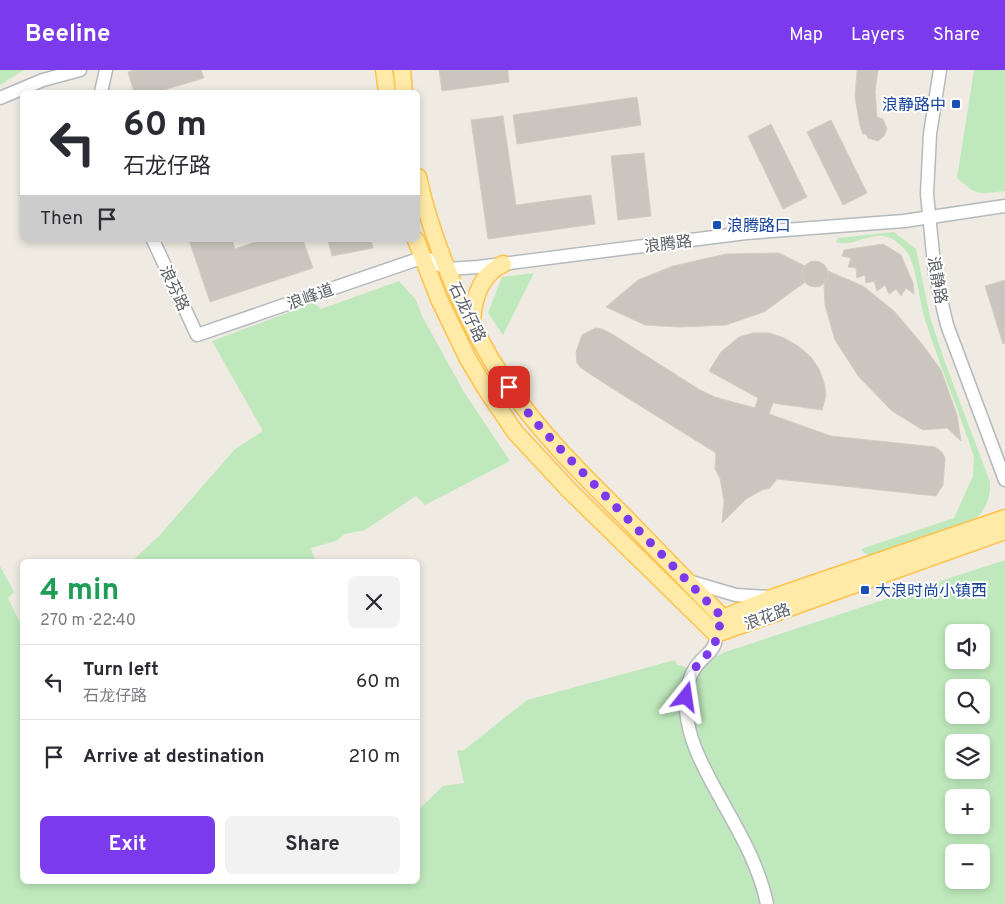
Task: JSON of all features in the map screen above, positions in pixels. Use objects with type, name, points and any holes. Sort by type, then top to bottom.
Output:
[{"type":"main road","points":[[384,70],[387,90]]},
{"type":"main road","points":[[402,70],[404,90]]},
{"type":"main road","name":"石龙仔路","points":[[420,184],[434,234],[448,269],[472,323],[498,372],[532,418],[579,470],[728,623]]},
{"type":"main road","name":"石龙仔路","points":[[417,242],[439,299],[468,359],[515,432],[569,490],[716,634]]},
{"type":"main road","points":[[472,323],[475,300],[483,281],[490,272],[503,264]]},
{"type":"main road","name":"浪花路","points":[[716,634],[728,623],[774,597],[1005,518]]},
{"type":"main road","name":"浪花路","points":[[728,623],[1005,531]]},
{"type":"street","points":[[0,98],[43,80],[80,70]]},
{"type":"street","points":[[101,90],[106,70]]},
{"type":"street","name":"浪静路","points":[[940,70],[929,141],[927,194],[935,274],[947,325],[1005,480]]},
{"type":"street","name":"浪腾路","points":[[448,269],[503,264],[746,233],[929,217],[1005,206]]},
{"type":"street","name":"浪芬路","points":[[154,242],[197,335]]},
{"type":"street","points":[[424,257],[448,269]]},
{"type":"street","name":"浪峰道","points":[[197,335],[424,257]]},
{"type":"street","points":[[688,581],[736,595],[753,598],[774,597]]},
{"type":"street","points":[[716,634],[715,646],[698,663],[688,683],[686,697],[688,723],[696,750],[754,863],[767,904]]},
{"type":"green space","points":[[0,70],[24,70],[0,85]]},
{"type":"green space","points":[[974,70],[1005,70],[1005,191],[979,193],[957,178]]},
{"type":"green space","points":[[894,232],[916,249],[930,317],[990,482],[990,488],[986,506],[979,516],[969,523],[869,555],[861,549],[954,518],[973,476],[974,457],[925,320],[910,257],[903,248],[888,237],[875,236],[849,243],[836,242],[838,238]]},
{"type":"green space","points":[[534,273],[503,335],[488,313],[502,277]]},
{"type":"green space","points":[[399,281],[416,300],[422,316],[464,392],[510,461],[425,505],[416,496],[365,530],[345,534],[336,541],[311,548],[316,559],[134,559],[159,536],[235,449],[263,431],[212,341],[314,303],[321,309]]},
{"type":"green space","points":[[1005,560],[1005,904],[0,904],[0,566],[14,592],[8,598],[20,623],[20,884],[420,884],[420,808],[443,786],[464,783],[457,751],[464,750],[527,700],[675,660],[677,665],[683,666],[695,674],[707,661],[725,652]]},
{"type":"building","points":[[135,70],[201,70],[204,78],[164,90],[133,90],[128,72]]},
{"type":"building","points":[[439,70],[508,70],[509,82],[442,91]]},
{"type":"building","points":[[857,70],[878,70],[875,91],[877,117],[883,119],[887,129],[884,136],[878,141],[868,138],[866,134],[863,134],[860,126],[855,97]]},
{"type":"building","points":[[637,97],[641,125],[517,144],[513,115]]},
{"type":"building","points":[[503,116],[516,205],[591,195],[595,224],[488,239],[471,120]]},
{"type":"building","points":[[831,120],[867,193],[843,205],[807,132]]},
{"type":"building","points":[[771,124],[807,197],[783,209],[748,136]]},
{"type":"building","points":[[644,153],[651,216],[618,220],[611,156]]},
{"type":"building","points":[[190,242],[233,242],[235,249],[255,242],[304,242],[313,268],[210,302]]},
{"type":"building","points":[[328,242],[372,242],[373,248],[332,256]]},
{"type":"building","points":[[883,244],[901,255],[913,283],[914,294],[906,288],[901,296],[896,289],[889,294],[885,285],[877,291],[874,281],[866,283],[865,275],[857,278],[856,268],[848,267],[851,258],[842,256],[844,250]]},
{"type":"building","points":[[779,253],[805,266],[803,278],[805,282],[764,312],[726,325],[679,327],[645,325],[606,307],[638,280],[673,266],[726,254]]},
{"type":"building","points":[[815,261],[824,265],[828,274],[824,283],[815,287],[806,283],[802,274],[806,265]]},
{"type":"building","points":[[828,271],[863,286],[894,311],[922,344],[941,370],[957,415],[961,441],[947,428],[923,430],[892,411],[859,377],[835,340],[825,305],[824,283],[827,280]]},
{"type":"building","points":[[1005,280],[1005,343],[1003,344],[985,286]]},
{"type":"building","points":[[596,328],[612,334],[700,390],[715,397],[755,408],[758,398],[709,371],[721,352],[739,337],[753,333],[770,333],[784,338],[798,346],[811,357],[819,369],[826,395],[822,410],[773,403],[769,414],[831,436],[935,447],[942,452],[945,458],[943,485],[936,496],[777,479],[770,488],[762,490],[746,499],[722,523],[724,501],[720,478],[715,469],[716,453],[610,387],[581,368],[577,363],[576,352],[582,335]]},
{"type":"place","name":"浪静路中","points":[[956,104]]},
{"type":"place","name":"浪腾路口","points":[[717,225]]},
{"type":"place","name":"大浪时尚小镇西","points":[[865,590]]},
{"type":"route","points":[[509,387],[547,435],[723,618],[716,634],[715,646],[698,663],[690,676],[686,697]]}]
